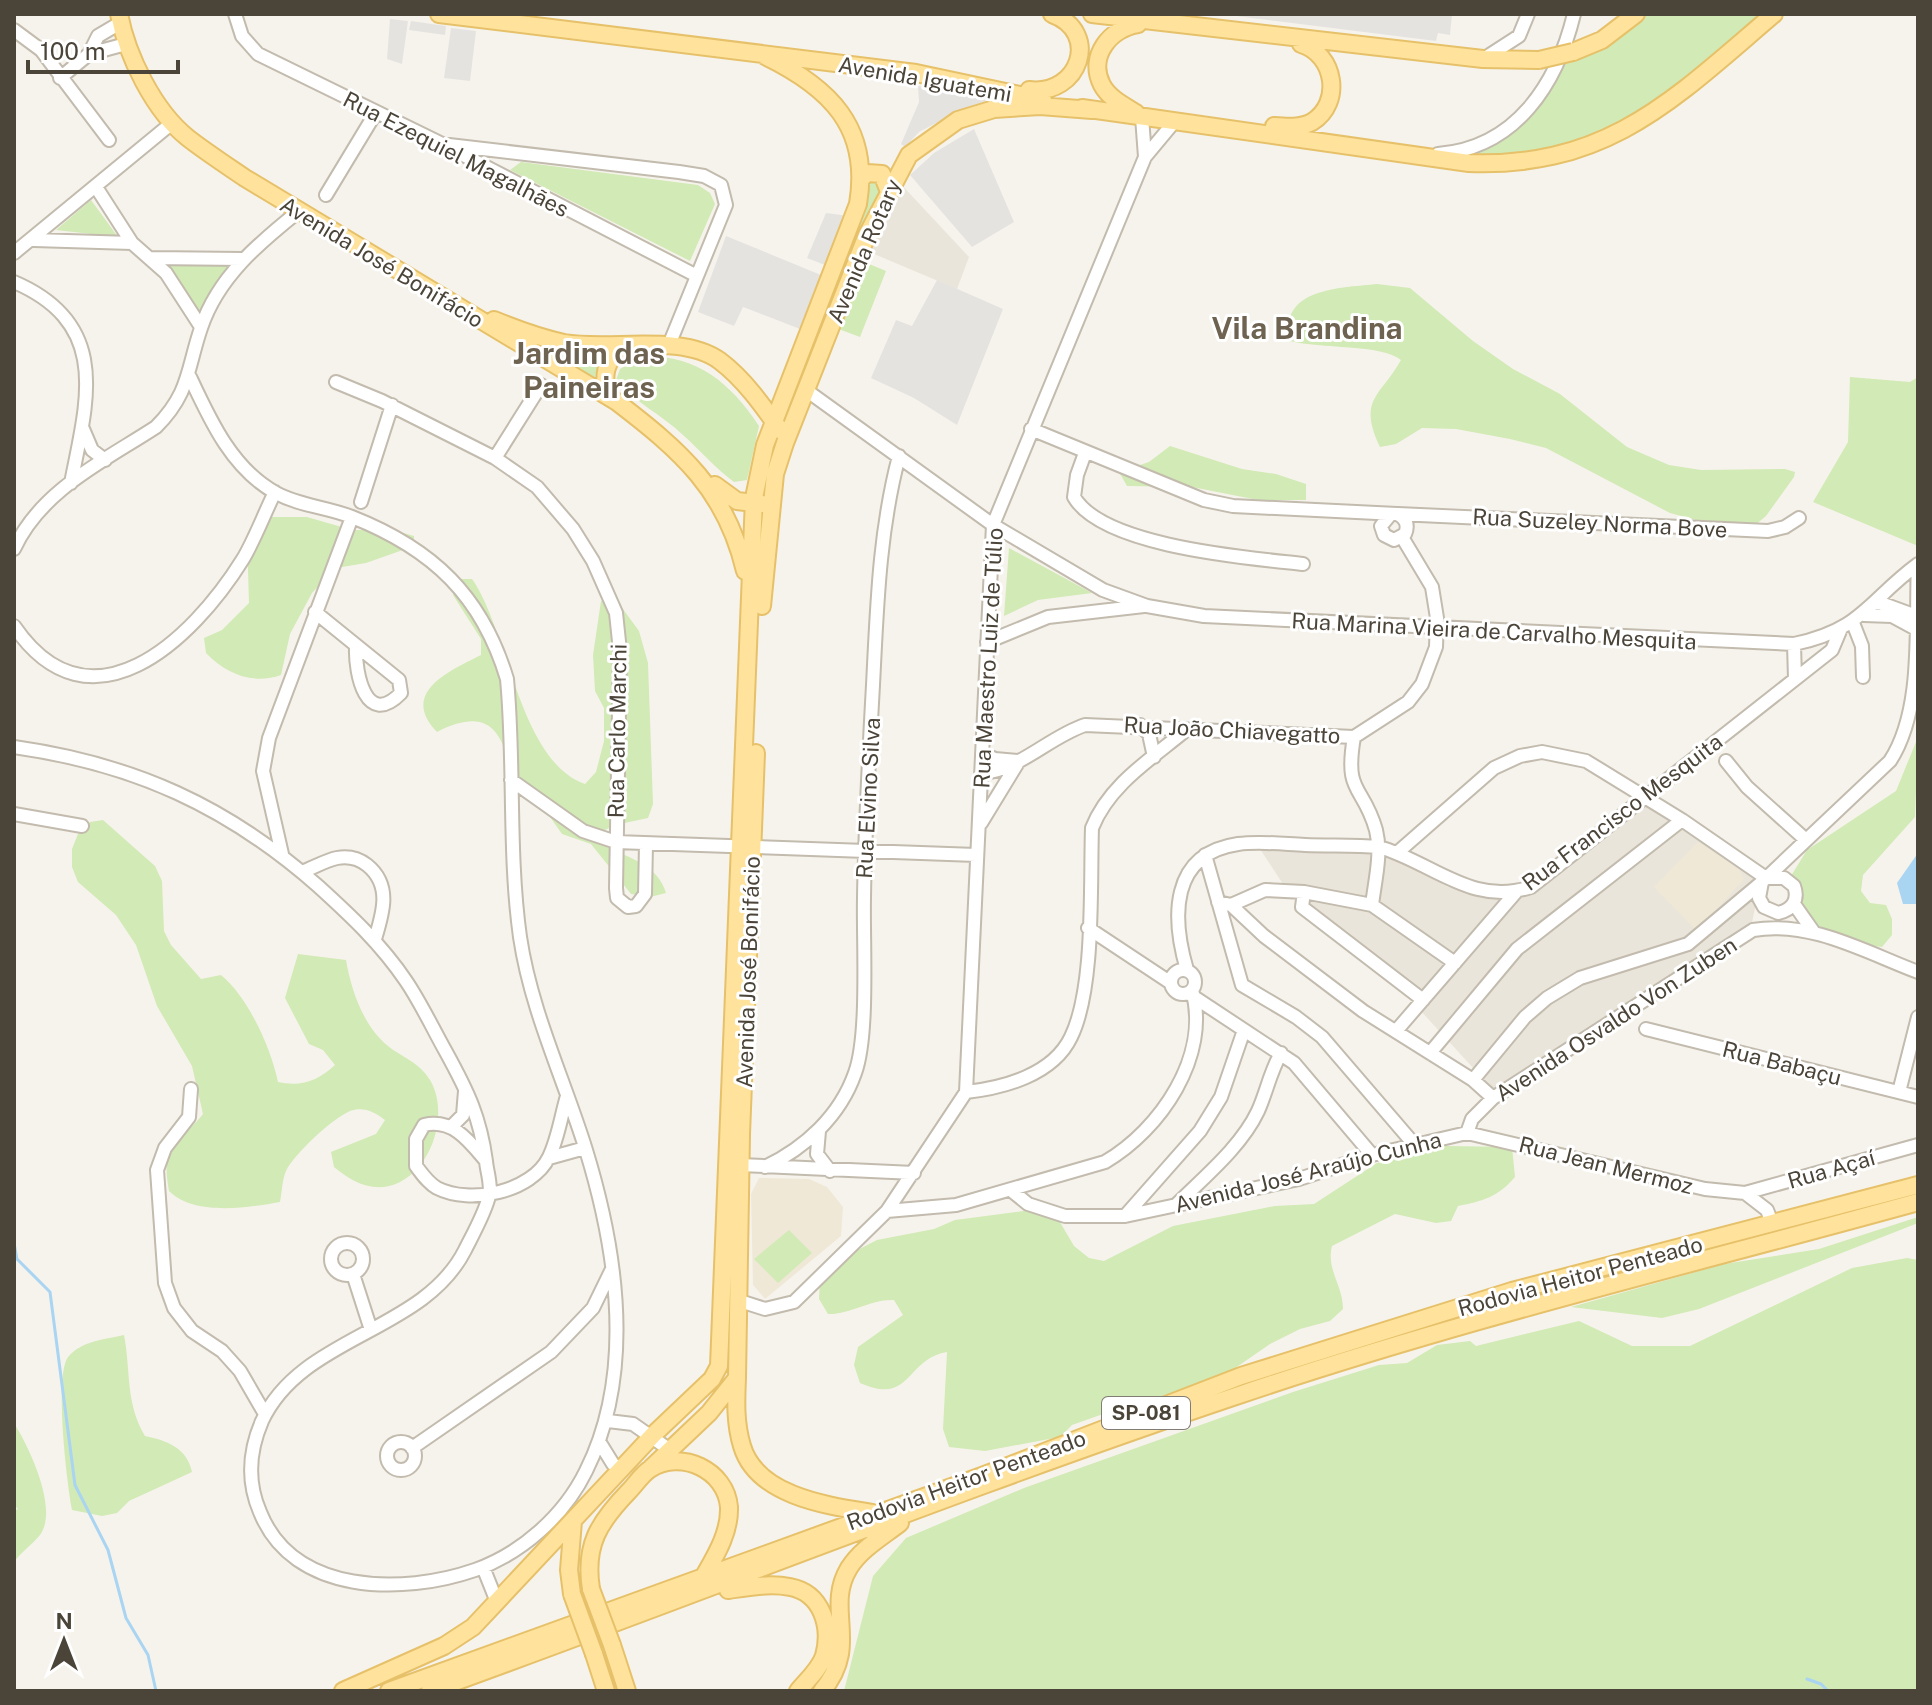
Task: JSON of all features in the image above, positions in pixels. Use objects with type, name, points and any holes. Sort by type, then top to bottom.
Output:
[{"type":"main road","name":"Avenida Iguatemi","points":[[439,14],[916,73],[1092,110],[1496,164],[1524,163],[1578,151],[1629,129],[1667,103],[1774,14]]},
{"type":"main road","points":[[916,73],[1032,91],[1051,90],[1063,85],[1073,73],[1080,54],[1072,27],[1052,14]]},
{"type":"main road","points":[[1092,14],[1281,39],[1483,59],[1539,60],[1573,52],[1602,40],[1636,14]]},
{"type":"main road","name":"Avenida José Bonifácio","points":[[120,18],[126,44],[172,123],[245,178],[607,396],[670,442],[693,465],[721,504],[741,552],[752,597]]},
{"type":"main road","points":[[1142,117],[1112,97],[1102,85],[1099,57],[1106,41],[1121,28],[1156,22]]},
{"type":"main road","points":[[1221,127],[1240,123],[1301,126],[1311,122],[1325,108],[1331,83],[1322,57],[1309,47],[1281,39]]},
{"type":"main road","name":"Avenida Rotary","points":[[765,56],[804,75],[828,95],[853,137],[862,178],[858,204],[789,391]]},
{"type":"main road","name":"Avenida Rotary","points":[[785,443],[888,189],[909,155],[958,120],[994,109],[1040,106],[1092,110]]},
{"type":"main road","points":[[862,178],[867,173],[882,174],[888,189]]},
{"type":"main road","points":[[453,305],[564,343],[620,347],[669,345],[701,351],[719,360],[753,394],[775,423],[785,443]]},
{"type":"main road","points":[[607,396],[607,361],[620,347]]},
{"type":"main road","points":[[753,394],[789,391]]},
{"type":"main road","name":"Avenida José Bonifácio","points":[[789,391],[758,471],[754,505],[736,1416],[742,1449],[759,1472],[785,1490],[818,1504],[875,1513]]},
{"type":"main road","name":"Avenida José Bonifácio","points":[[343,1691],[444,1646],[473,1627],[653,1435],[712,1379],[722,1348],[762,591],[772,500],[785,443]]},
{"type":"main road","points":[[693,465],[725,494],[754,505],[772,500]]},
{"type":"main road","name":"Rodovia Heitor Penteado","points":[[389,1691],[1241,1376],[1512,1291],[1918,1185]]},
{"type":"main road","name":"Rodovia Heitor Penteado","points":[[430,1691],[1234,1397],[1477,1320],[1918,1202]]},
{"type":"main road","points":[[627,1691],[591,1589],[587,1565],[591,1542],[610,1511],[709,1413],[737,1378]]},
{"type":"main road","points":[[651,1468],[682,1462],[698,1464],[713,1473],[724,1488],[729,1506],[728,1523],[704,1576]]},
{"type":"main road","points":[[822,1691],[842,1658],[840,1599],[849,1568],[861,1554],[914,1512]]},
{"type":"main road","points":[[573,1521],[569,1570],[572,1594],[606,1691]]},
{"type":"main road","points":[[698,1595],[756,1587],[790,1587],[805,1592],[818,1603],[826,1635],[824,1656],[798,1691]]},
{"type":"street","name":"Rua Ezequiel Magalhães","points":[[235,14],[242,36],[258,54],[375,114],[442,144],[697,276]]},
{"type":"street","points":[[1483,59],[1519,36],[1528,14]]},
{"type":"street","points":[[1411,154],[1455,153],[1474,147],[1518,122],[1544,91],[1567,42],[1574,14]]},
{"type":"street","points":[[60,78],[89,54],[98,36],[120,18]]},
{"type":"street","points":[[17,35],[41,50],[109,140]]},
{"type":"street","points":[[89,54],[126,44]]},
{"type":"street","points":[[326,195],[375,114]]},
{"type":"street","points":[[1142,117],[1145,157]]},
{"type":"street","points":[[1145,157],[1175,121]]},
{"type":"street","points":[[14,253],[34,240],[172,123]]},
{"type":"street","points":[[442,144],[704,176],[721,185],[726,205],[669,345]]},
{"type":"street","name":"Rua Maestro Luiz de Túlio","points":[[966,1092],[993,525],[1145,157]]},
{"type":"street","points":[[96,187],[132,243],[166,273],[201,327]]},
{"type":"street","points":[[14,549],[38,512],[71,483],[156,427],[175,405],[190,377],[201,327],[243,259],[299,211]]},
{"type":"street","points":[[34,240],[132,243]]},
{"type":"street","points":[[150,258],[243,259]]},
{"type":"street","points":[[14,282],[30,288],[61,315],[79,341],[89,370],[71,483]]},
{"type":"street","points":[[14,747],[91,760],[146,778],[248,831],[282,854],[375,939],[409,984],[466,1088],[480,1121],[491,1192],[462,1257],[444,1280],[410,1308],[306,1369],[265,1414],[254,1442],[250,1466],[254,1496],[263,1521],[283,1551],[320,1573],[361,1583],[436,1582],[483,1567],[532,1539],[576,1491],[600,1443],[608,1421],[615,1353],[612,1269],[604,1214],[585,1148],[540,1019],[520,935],[512,826],[507,679],[497,646],[484,622],[444,569],[411,545],[352,517],[298,503],[275,492],[233,454],[212,424],[190,377]]},
{"type":"street","name":"Rua Carlo Marchi","points":[[336,382],[392,405],[495,458],[537,487],[573,529],[593,561],[616,613],[620,695],[617,898],[628,907],[636,906],[645,894],[646,844]]},
{"type":"street","points":[[495,458],[541,385]]},
{"type":"street","name":"Rua Marina Vieira de Carvalho Mesquita","points":[[806,390],[993,525],[1103,590],[1147,606],[1204,616],[1794,644],[1840,631]]},
{"type":"street","points":[[361,502],[392,405]]},
{"type":"street","points":[[82,426],[92,450],[105,460]]},
{"type":"street","name":"Rua Suzeley Norma Bove","points":[[1031,429],[1180,492],[1233,506],[1768,531],[1785,527],[1799,518]]},
{"type":"street","points":[[1085,453],[1077,475],[1074,497],[1086,510],[1117,528],[1200,552],[1303,564]]},
{"type":"street","name":"Rua Elvino Silva","points":[[765,1167],[797,1150],[819,1131],[847,1092],[856,1071],[861,1039],[865,851],[880,541],[899,456]]},
{"type":"street","points":[[14,626],[31,649],[50,666],[77,676],[105,677],[137,667],[177,639],[213,599],[243,559],[275,492]]},
{"type":"street","points":[[1394,514],[1407,527],[1402,537],[1390,539],[1381,531],[1382,522],[1394,514]]},
{"type":"street","points":[[282,854],[269,810],[263,771],[269,738],[352,517]]},
{"type":"street","name":"Rua João Chiavegatto","points":[[982,773],[1008,768],[1065,731],[1085,725],[1140,725],[1186,730],[1354,737],[1408,702],[1430,666],[1438,629],[1432,587],[1402,537]]},
{"type":"street","points":[[1473,1080],[1525,1017],[1547,998],[1580,978],[1688,944],[1764,880],[1890,761],[1902,743],[1910,717],[1918,564]]},
{"type":"street","name":"Rua Francisco Mesquita","points":[[1205,855],[1253,843],[1379,847],[1398,852],[1464,887],[1499,894],[1531,887],[1832,650],[1840,631],[1864,615],[1918,564]]},
{"type":"street","points":[[1094,611],[1100,605],[1103,590]]},
{"type":"street","points":[[1878,602],[1916,623]]},
{"type":"street","name":"Rua Marina Vieira de Carvalho Mesquita","points":[[987,642],[1048,617],[1147,606]]},
{"type":"street","points":[[315,612],[399,680],[401,693],[385,704],[373,702],[363,694],[358,683],[356,648]]},
{"type":"street","points":[[1864,615],[1892,616],[1916,623]]},
{"type":"street","points":[[1853,623],[1862,646],[1863,677]]},
{"type":"street","points":[[1794,644],[1795,679]]},
{"type":"street","points":[[1140,725],[1149,734],[1154,757]]},
{"type":"street","points":[[740,1301],[765,1309],[780,1309],[794,1302],[887,1211],[966,1092],[1003,1088],[1026,1078],[1071,1039],[1086,976],[1092,828],[1100,810],[1116,789],[1186,730]]},
{"type":"street","points":[[1354,737],[1350,762],[1352,784],[1370,814],[1379,847],[1372,905]]},
{"type":"street","points":[[1398,852],[1494,768],[1520,756],[1542,752],[1575,757],[1682,820],[1764,880]]},
{"type":"street","points":[[978,829],[1019,761],[995,759],[983,754]]},
{"type":"street","points":[[1726,761],[1747,787],[1806,840]]},
{"type":"street","points":[[511,780],[583,831],[616,842],[976,855]]},
{"type":"street","points":[[511,800],[529,793]]},
{"type":"street","points":[[512,826],[529,793]]},
{"type":"street","points":[[248,831],[265,821],[269,810]]},
{"type":"street","points":[[14,814],[82,826]]},
{"type":"street","points":[[1430,1053],[1517,949],[1682,820]]},
{"type":"street","points":[[1372,1155],[1308,1077],[1281,1053],[1191,994],[1176,992],[1180,944],[1177,902],[1189,873],[1205,855],[1224,903],[1242,985],[1296,1017],[1322,1037],[1413,1143]]},
{"type":"street","points":[[302,872],[337,858],[356,858],[368,866],[380,879],[384,896],[375,939]]},
{"type":"street","points":[[1788,858],[1790,881],[1796,892],[1794,904],[1813,931]]},
{"type":"street","points":[[1764,880],[1778,876],[1790,881]]},
{"type":"street","points":[[1764,880],[1761,903],[1768,911],[1778,913],[1794,904]]},
{"type":"street","points":[[1224,903],[1265,890],[1304,892],[1372,905],[1455,963]]},
{"type":"street","points":[[1304,892],[1302,907],[1423,1000]]},
{"type":"street","points":[[1396,1031],[1516,892]]},
{"type":"street","points":[[1224,903],[1264,936],[1396,1031],[1473,1080],[1493,1098]]},
{"type":"street","name":"Avenida Osvaldo Von Zuben","points":[[1467,1133],[1472,1119],[1493,1098],[1753,930],[1761,903]]},
{"type":"street","points":[[1778,913],[1780,920],[1789,927]]},
{"type":"street","points":[[1753,930],[1789,927],[1813,931],[1918,972]]},
{"type":"street","points":[[887,1211],[956,1205],[1105,1162],[1136,1140],[1166,1105],[1180,1080],[1197,1031],[1191,994],[1195,978],[1145,965],[1088,928]]},
{"type":"street","points":[[1899,1092],[1918,1017]]},
{"type":"street","name":"Rua Babaçu","points":[[1646,1029],[1918,1097]]},
{"type":"street","points":[[1125,1216],[1200,1131],[1221,1097],[1244,1030]]},
{"type":"street","points":[[1174,1207],[1243,1135],[1258,1111],[1270,1072],[1281,1053]]},
{"type":"street","points":[[451,1127],[463,1115],[466,1088]]},
{"type":"street","points":[[191,1089],[189,1117],[165,1148],[157,1170],[165,1283],[174,1308],[192,1331],[222,1351],[240,1371],[265,1414]]},
{"type":"street","points":[[486,1161],[465,1135],[451,1127],[424,1125],[416,1139],[416,1166],[434,1187],[451,1194],[472,1196],[518,1185],[536,1174],[549,1158],[567,1096]]},
{"type":"street","points":[[819,1131],[817,1154],[830,1171]]},
{"type":"street","name":"Avenida José Araújo Cunha","points":[[1012,1191],[1028,1204],[1065,1216],[1125,1216],[1299,1179],[1413,1143],[1467,1133]]},
{"type":"street","name":"Rua Jean Mermoz","points":[[1467,1133],[1694,1187],[1745,1193]]},
{"type":"street","name":"Rua Açaí","points":[[1745,1193],[1918,1145]]},
{"type":"street","points":[[549,1158],[585,1148]]},
{"type":"street","points":[[740,1165],[914,1173]]},
{"type":"street","points":[[1745,1193],[1767,1210],[1772,1223]]},
{"type":"street","points":[[412,1448],[551,1352],[593,1308],[612,1269]]},
{"type":"street","points":[[353,1274],[371,1330]]},
{"type":"street","points":[[608,1421],[633,1424],[653,1435],[670,1450]]},
{"type":"street","points":[[600,1443],[613,1464],[622,1470]]},
{"type":"street","points":[[483,1567],[497,1602]]},
{"type":"shaded area","points":[[1221,14],[1452,14],[1450,35],[1438,33],[1436,41]]},
{"type":"shaded area","points":[[390,19],[408,21],[402,64],[387,59]]},
{"type":"shaded area","points":[[411,21],[446,26],[445,35],[409,30]]},
{"type":"shaded area","points":[[451,28],[476,31],[470,81],[444,78]]},
{"type":"shaded area","points":[[918,86],[995,98],[965,108],[919,132],[905,147],[901,144],[919,102]]},
{"type":"shaded area","points":[[974,129],[1014,222],[972,247],[910,175],[934,153]]},
{"type":"shaded area","points":[[898,181],[969,257],[957,289],[867,251]]},
{"type":"shaded area","points":[[826,213],[849,216],[830,267],[807,258]]},
{"type":"shaded area","points":[[726,236],[821,275],[800,329],[743,307],[734,326],[698,312]]},
{"type":"shaded area","points":[[937,280],[1003,309],[957,425],[914,398],[871,378],[896,320],[912,326]]},
{"type":"shaded area","points":[[1639,799],[1761,880],[1751,927],[1496,1093],[1354,938],[1287,890],[1260,849],[1376,848],[1448,887],[1525,894]]},
{"type":"shaded area","points":[[1698,842],[1739,869],[1744,879],[1697,931],[1654,887]]},
{"type":"shaded area","points":[[759,1178],[809,1179],[827,1187],[843,1207],[841,1236],[765,1299],[753,1285],[751,1194]]},
{"type":"green space","points":[[1646,14],[1761,14],[1663,95],[1610,128],[1581,142],[1542,154],[1476,157],[1474,154],[1495,142],[1548,91],[1563,64],[1611,43]]},
{"type":"green space","points":[[521,162],[698,185],[710,193],[715,204],[690,261],[510,170]]},
{"type":"green space","points":[[874,175],[885,188],[787,428],[780,419],[865,185]]},
{"type":"green space","points":[[91,200],[118,237],[56,230]]},
{"type":"green space","points":[[862,261],[886,271],[860,337],[836,328]]},
{"type":"green space","points":[[166,264],[229,264],[198,314]]},
{"type":"green space","points":[[1377,284],[1410,288],[1473,341],[1513,369],[1560,394],[1627,447],[1669,465],[1701,470],[1785,469],[1795,472],[1794,477],[1766,516],[1754,526],[1718,526],[1670,513],[1546,448],[1510,439],[1456,429],[1422,428],[1396,444],[1380,447],[1373,431],[1371,408],[1401,360],[1380,351],[1290,341],[1289,323],[1293,310],[1315,294]]},
{"type":"green space","points":[[501,328],[607,352],[596,371],[595,383]]},
{"type":"green space","points":[[642,356],[679,360],[696,366],[724,384],[748,410],[759,426],[747,480],[734,482],[616,380],[620,369]]},
{"type":"green space","points":[[1850,377],[1910,382],[1918,377],[1918,546],[1813,502],[1848,442]]},
{"type":"green space","points":[[1170,446],[1242,469],[1276,474],[1306,484],[1306,500],[1258,500],[1192,487],[1127,486],[1119,472],[1149,462]]},
{"type":"green space","points":[[307,517],[352,530],[393,530],[414,536],[414,546],[366,563],[336,568],[312,593],[290,634],[281,675],[260,679],[240,676],[222,667],[206,653],[204,638],[222,630],[249,603],[247,534],[256,520]]},
{"type":"green space","points":[[1009,548],[1092,593],[1038,600],[1004,616]]},
{"type":"green space","points":[[456,579],[472,579],[484,601],[517,692],[545,749],[563,771],[585,784],[596,772],[604,741],[604,708],[595,691],[593,655],[601,601],[620,605],[639,631],[648,663],[653,804],[648,818],[615,825],[601,832],[605,846],[650,869],[666,893],[650,897],[631,894],[591,844],[562,834],[543,807],[515,790],[501,742],[485,724],[473,721],[437,732],[427,718],[423,706],[433,685],[455,668],[481,655],[481,639],[453,595]]},
{"type":"green space","points":[[1918,737],[1915,817],[1863,875],[1861,891],[1870,903],[1886,905],[1892,919],[1892,935],[1882,947],[1818,936],[1791,892],[1791,876],[1807,850],[1896,791]]},
{"type":"green space","points":[[103,820],[155,866],[162,881],[164,931],[171,945],[201,979],[221,975],[240,996],[264,1039],[278,1082],[294,1084],[309,1081],[335,1065],[323,1050],[309,1044],[285,998],[298,954],[346,960],[351,983],[365,1018],[379,1038],[421,1069],[436,1094],[437,1126],[433,1142],[416,1170],[389,1186],[374,1187],[353,1180],[334,1167],[331,1152],[376,1134],[385,1120],[373,1112],[360,1109],[334,1121],[297,1155],[285,1175],[280,1202],[237,1208],[206,1207],[180,1199],[169,1191],[169,1154],[203,1114],[192,1066],[157,1006],[136,945],[116,915],[78,882],[72,867],[72,849],[78,834],[90,822]]},
{"type":"green space","points":[[1446,1146],[1512,1147],[1515,1177],[1490,1197],[1458,1206],[1451,1221],[1436,1223],[1395,1214],[1332,1246],[1331,1263],[1343,1309],[1330,1321],[1300,1329],[1270,1344],[1189,1400],[1165,1399],[1120,1408],[1072,1425],[1060,1437],[985,1451],[949,1447],[943,1429],[947,1352],[933,1356],[907,1379],[890,1389],[877,1389],[860,1383],[854,1365],[858,1347],[903,1315],[894,1300],[828,1314],[819,1299],[820,1278],[844,1257],[877,1240],[934,1229],[955,1220],[1039,1209],[1054,1212],[1074,1246],[1089,1258],[1104,1261],[1173,1226],[1275,1206],[1314,1204],[1377,1163]]},
{"type":"green space","points":[[1918,1217],[1918,1223],[1699,1309],[1662,1318],[1571,1307],[1724,1264],[1819,1249]]},
{"type":"green space","points":[[789,1230],[812,1253],[778,1283],[754,1259]]},
{"type":"green space","points":[[1907,1258],[1918,1260],[1918,1691],[844,1691],[873,1576],[906,1538],[1024,1488],[1293,1392],[1379,1365],[1407,1363],[1437,1345],[1470,1341],[1476,1346],[1579,1321],[1632,1346],[1690,1346],[1852,1268]]},
{"type":"green space","points":[[124,1335],[131,1399],[145,1436],[169,1443],[181,1451],[192,1472],[129,1501],[117,1513],[102,1516],[72,1510],[63,1431],[64,1368],[68,1357],[80,1347]]},
{"type":"green space","points":[[14,1423],[40,1478],[46,1510],[40,1535],[14,1562],[14,1511],[18,1509],[14,1505]]},
{"type":"water","points":[[1918,853],[1918,904],[1903,904],[1897,883]]},
{"type":"waterway","points":[[14,1243],[17,1259],[50,1292],[75,1485],[108,1550],[126,1618],[148,1655],[156,1691]]},
{"type":"waterway","points":[[1807,1679],[1821,1684],[1828,1691]]},
{"type":"district","name":"Vila Brandina","points":[[1307,328]]},
{"type":"district","name":"Jardim das Paineiras","points":[[589,370]]}]
